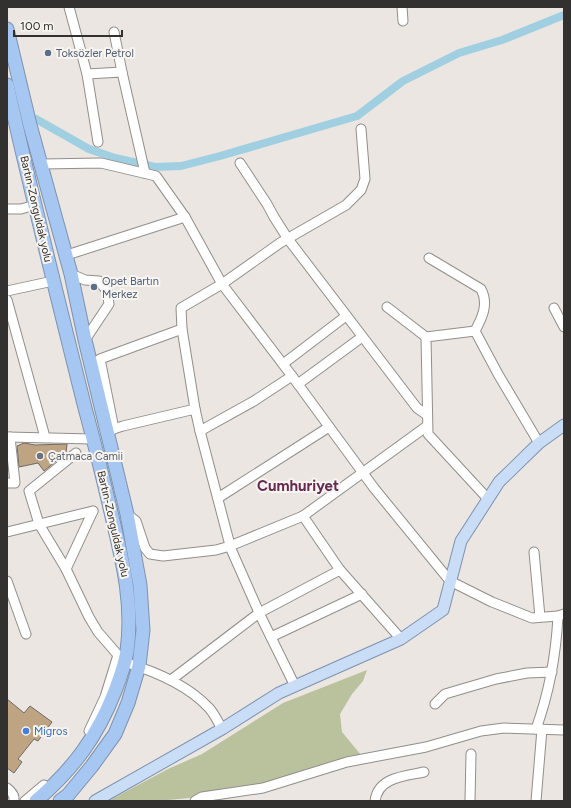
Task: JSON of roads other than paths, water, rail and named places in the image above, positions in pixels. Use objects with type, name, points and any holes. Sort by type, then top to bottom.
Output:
[{"type":"highway","name":"Bartın-Zonguldak yolu","points":[[7,29],[30,125],[42,164],[71,274],[85,340],[110,430],[140,585],[143,630],[139,666],[128,703],[115,734],[92,766],[68,795],[60,801]]},
{"type":"highway","name":"Bartın-Zonguldak yolu","points":[[7,85],[53,281],[125,571],[130,607],[127,654],[106,715],[87,747],[70,768],[36,801]]},
{"type":"main road","points":[[95,801],[222,729],[279,693],[401,639],[442,610],[461,541],[499,482],[539,443],[564,425]]},
{"type":"street","points":[[69,7],[87,74],[98,142]]},
{"type":"street","points":[[402,7],[403,22]]},
{"type":"street","points":[[114,32],[145,173]]},
{"type":"street","points":[[87,74],[122,72]]},
{"type":"street","points":[[295,686],[259,613],[230,546],[200,431],[182,329],[181,308],[222,284],[280,243],[346,205],[361,190],[365,179],[361,129]]},
{"type":"street","points":[[42,164],[101,163],[156,176],[185,217],[222,284],[298,384],[329,428],[450,582],[492,602],[532,618],[561,615],[552,672],[539,729],[536,801]]},
{"type":"street","points":[[240,163],[288,239],[417,408],[427,415]]},
{"type":"street","points":[[7,209],[21,209],[35,206]]},
{"type":"street","points":[[70,254],[185,217]]},
{"type":"street","points":[[430,258],[482,289],[485,306],[483,317],[475,331]]},
{"type":"street","points":[[71,274],[85,280],[99,281],[107,291],[109,304],[85,340]]},
{"type":"street","points":[[7,291],[53,281]]},
{"type":"street","points":[[7,300],[45,437]]},
{"type":"street","points":[[387,307],[426,337],[475,331]]},
{"type":"street","points":[[554,308],[564,327]]},
{"type":"street","points":[[283,364],[346,316]]},
{"type":"street","points":[[182,329],[100,359],[110,430],[196,409]]},
{"type":"street","points":[[475,331],[498,374],[539,443]]},
{"type":"street","points":[[298,384],[362,337]]},
{"type":"street","points":[[426,337],[428,434],[488,499]]},
{"type":"street","points":[[200,431],[254,401],[292,376]]},
{"type":"street","points":[[127,514],[136,521],[145,548],[150,554],[163,556],[216,550],[230,546],[303,516],[428,426]]},
{"type":"street","points":[[218,498],[329,428]]},
{"type":"street","points":[[7,483],[14,483],[9,437],[93,438]]},
{"type":"street","points":[[25,801],[53,778],[78,750],[92,726],[105,697],[118,655],[98,632],[89,617],[66,569],[39,524],[29,491],[76,453]]},
{"type":"street","points":[[7,532],[93,511],[66,569]]},
{"type":"street","points":[[303,516],[340,570],[401,639]]},
{"type":"street","points":[[534,552],[540,617]]},
{"type":"street","points":[[171,680],[259,613],[340,570]]},
{"type":"street","points":[[7,581],[26,634]]},
{"type":"street","points":[[271,637],[362,594]]},
{"type":"street","points":[[124,662],[139,666],[171,680],[194,694],[210,708],[222,729]]},
{"type":"street","points":[[435,704],[445,694],[496,679],[527,673],[552,672]]},
{"type":"street","points":[[196,801],[202,797],[263,788],[347,762],[426,747],[481,731],[504,728],[564,730]]},
{"type":"street","points":[[470,801],[471,754]]},
{"type":"street","points":[[375,801],[380,789],[388,781],[397,777],[424,772]]},
{"type":"street","points":[[7,788],[12,791],[15,798],[14,801]]},
{"type":"waterway","points":[[36,119],[89,149],[115,158],[155,167],[181,166],[357,116],[403,81],[459,53],[502,40],[564,15]]},
{"type":"place","name":"Toksözler Petrol","points":[[48,53]]},
{"type":"place","name":"Opet Bartın Merkez","points":[[94,287]]},
{"type":"place","name":"Çatmaca Camii","points":[[40,456]]},
{"type":"place","name":"Migros","points":[[26,731]]},
{"type":"district","name":"Cumhuriyet","points":[[298,486]]}]
